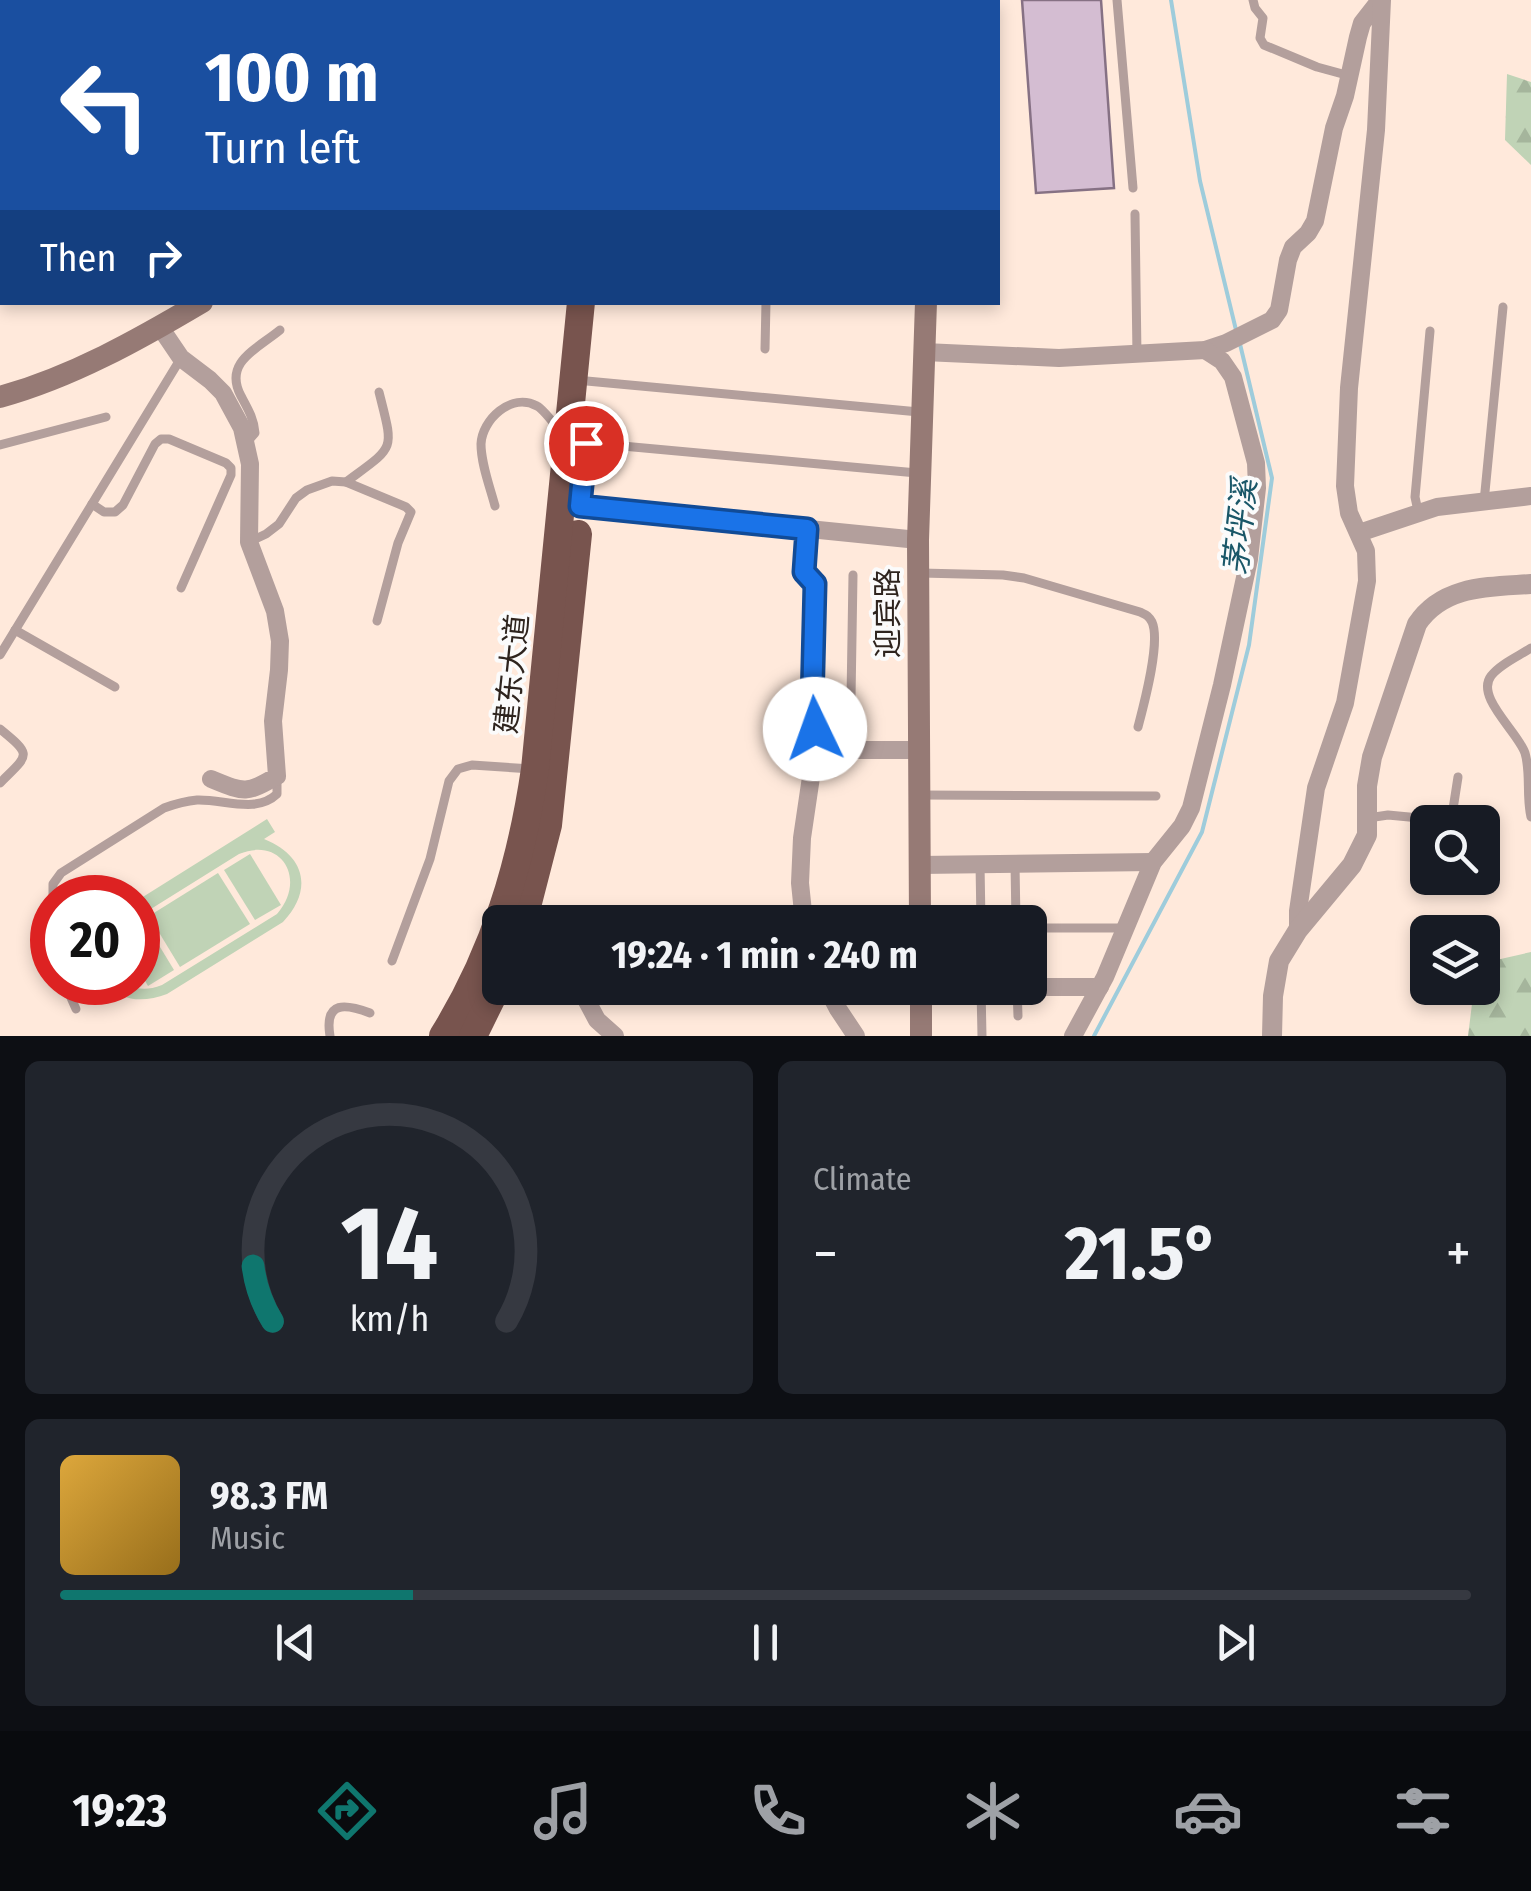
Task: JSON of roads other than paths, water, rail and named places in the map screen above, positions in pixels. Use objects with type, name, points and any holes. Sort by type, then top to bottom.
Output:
[{"type":"highway","name":"建东大道","points":[[581,305],[583,380]]},
{"type":"highway","name":"建东大道","points":[[525,905],[548,825],[545,771],[583,380],[599,305]]},
{"type":"highway","name":"建东大道","points":[[443,1036],[482,965]]},
{"type":"highway","points":[[473,1036],[488,1005]]},
{"type":"main road","points":[[0,397],[70,371],[197,305]]},
{"type":"main road","name":"迎宾路","points":[[920,905],[918,540],[926,305]]},
{"type":"main road","points":[[921,1005],[921,1036]]},
{"type":"street","points":[[924,352],[1044,358],[1206,350],[1272,320],[1293,248],[1316,220],[1334,128],[1346,96],[1362,23],[1381,0]]},
{"type":"street","points":[[1298,930],[1316,788],[1345,703],[1365,596],[1366,552],[1346,500],[1349,388],[1376,130],[1381,0]]},
{"type":"street","points":[[160,327],[181,358],[223,393],[242,428],[251,484],[250,542],[275,612],[280,641],[273,720],[277,776],[245,791],[211,779]]},
{"type":"street","points":[[1074,1036],[1100,987],[1154,862],[1182,826],[1190,808],[1249,559],[1258,488],[1256,463],[1232,377],[1222,361],[1206,350]]},
{"type":"street","points":[[1359,532],[1418,511],[1531,496]]},
{"type":"street","points":[[571,505],[918,540]]},
{"type":"street","points":[[1272,1036],[1275,978],[1280,961],[1298,930],[1352,865],[1367,835],[1367,786],[1372,757],[1412,634],[1424,614],[1440,600],[1471,589],[1531,584]]},
{"type":"street","points":[[802,905],[802,838],[815,750],[919,750]]},
{"type":"street","points":[[920,864],[1154,862]]},
{"type":"street","points":[[1047,987],[1100,987]]},
{"type":"street","points":[[589,1005],[597,1020],[614,1036]]},
{"type":"street","points":[[836,1005],[856,1036]]},
{"type":"lane","points":[[1118,0],[1132,188]]},
{"type":"lane","points":[[1253,0],[1264,18],[1260,38],[1264,45],[1350,76]]},
{"type":"lane","points":[[1135,214],[1136,355]]},
{"type":"lane","points":[[765,349],[766,305]]},
{"type":"lane","points":[[1484,502],[1503,307]]},
{"type":"lane","points":[[246,444],[255,433],[254,420],[234,374],[239,363],[280,330]]},
{"type":"lane","points":[[1418,511],[1415,497],[1430,331]]},
{"type":"lane","points":[[0,655],[181,358]]},
{"type":"lane","points":[[583,380],[922,412]]},
{"type":"lane","points":[[346,482],[385,453],[390,438],[378,392]]},
{"type":"lane","points":[[495,506],[481,440],[488,422],[498,412],[510,404],[525,402],[539,406],[577,442],[920,474]]},
{"type":"lane","points":[[0,444],[106,417]]},
{"type":"lane","points":[[92,504],[104,512],[116,512],[161,438],[226,463],[231,475],[181,588]]},
{"type":"lane","points":[[250,542],[278,524],[296,498],[332,482],[346,482],[406,507],[411,512],[398,543],[377,621]]},
{"type":"lane","points":[[807,529],[804,572],[815,584],[815,750]]},
{"type":"lane","points":[[918,573],[1024,578],[1149,617],[1154,627],[1152,664],[1138,727]]},
{"type":"lane","points":[[812,705],[846,705],[851,698],[853,575]]},
{"type":"lane","points":[[15,630],[114,686]]},
{"type":"lane","points":[[1531,648],[1492,674],[1487,689],[1493,705],[1528,755],[1531,817]]},
{"type":"lane","points":[[0,729],[22,746],[24,754],[22,762],[0,783]]},
{"type":"lane","points":[[392,962],[430,859],[449,780],[458,769],[472,765],[545,771]]},
{"type":"lane","points":[[60,875],[164,808],[181,802],[269,802],[278,794],[277,776]]},
{"type":"lane","points":[[1454,805],[1458,776]]},
{"type":"lane","points":[[920,795],[1156,796]]},
{"type":"lane","points":[[1368,818],[1410,817]]},
{"type":"lane","points":[[980,864],[980,905]]},
{"type":"lane","points":[[1015,864],[1016,905]]},
{"type":"lane","points":[[1047,928],[1126,928]]},
{"type":"lane","points":[[330,1036],[330,1017],[337,1007],[347,1004],[370,1012]]},
{"type":"lane","points":[[74,1005],[76,1010]]},
{"type":"lane","points":[[982,1005],[982,1036]]},
{"type":"lane","points":[[1018,1005],[1018,1016]]},
{"type":"waterway","name":"茅坪溪","points":[[1171,0],[1200,181],[1236,330]]},
{"type":"waterway","name":"茅坪溪","points":[[1094,1036],[1202,832],[1249,645],[1272,478],[1240,344]]}]
